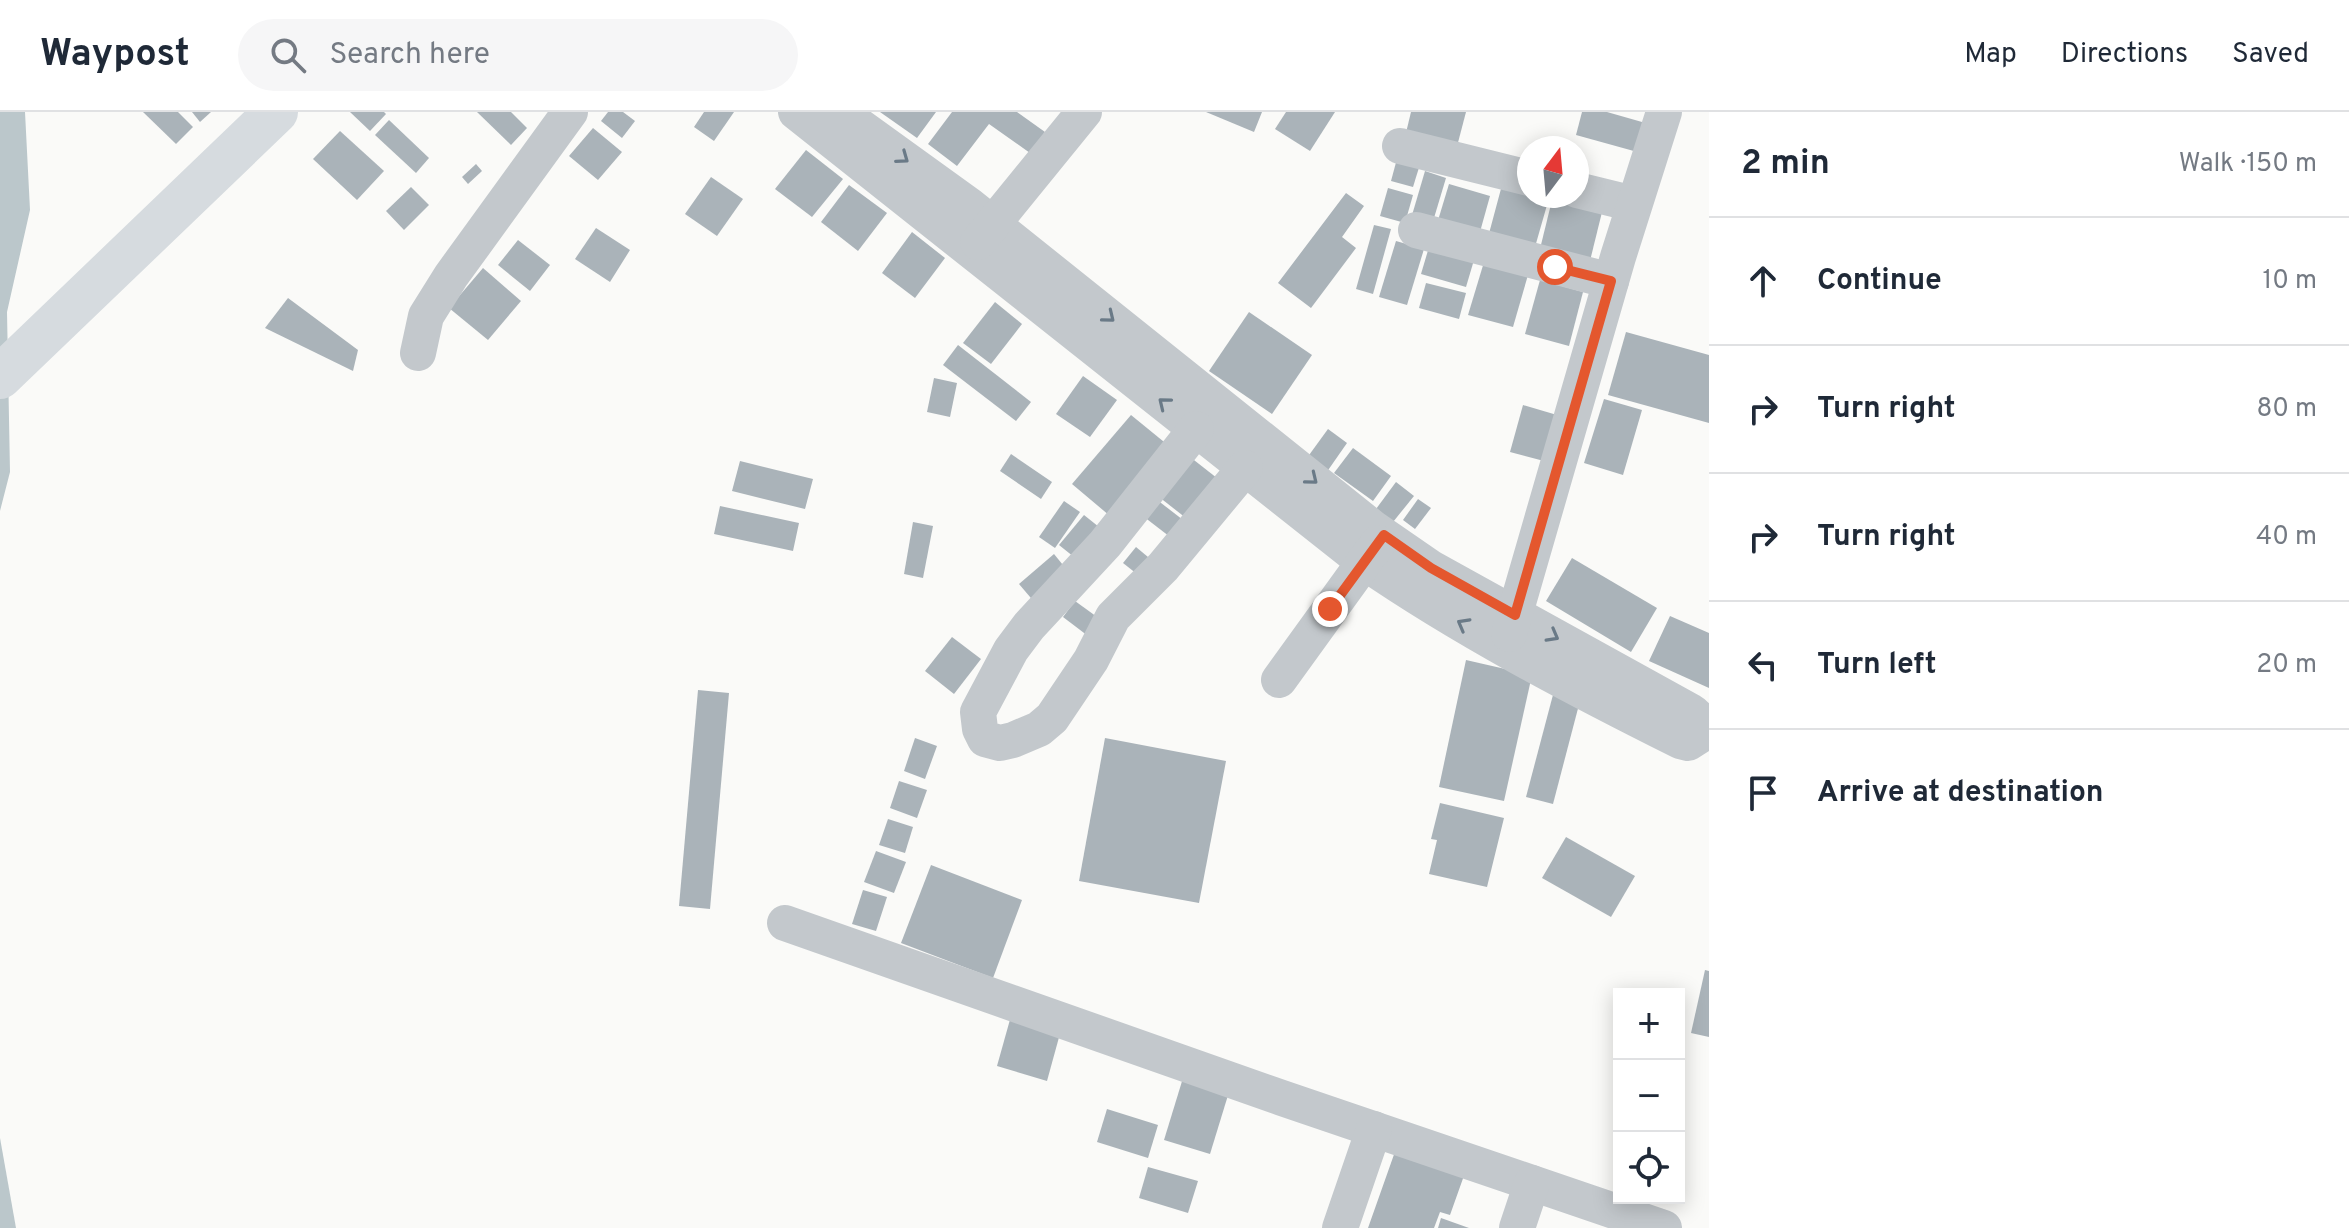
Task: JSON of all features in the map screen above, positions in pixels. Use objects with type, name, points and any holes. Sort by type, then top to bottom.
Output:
[{"type":"main road","points":[[0,377],[276,112]]},
{"type":"street","points":[[418,353],[426,316],[451,276],[570,112]]},
{"type":"street","points":[[796,112],[982,237],[1374,549],[1413,596],[1510,631],[1611,281],[1664,112]]},
{"type":"street","points":[[840,112],[1196,429],[1245,468],[1374,549]]},
{"type":"street","points":[[982,237],[1066,118]]},
{"type":"street","points":[[1400,146],[1517,175]]},
{"type":"street","points":[[1589,193],[1634,204]]},
{"type":"street","points":[[1416,230],[1611,281]]},
{"type":"street","points":[[1196,429],[1105,544],[1029,626],[1011,650],[978,712],[985,739],[1000,743],[1013,740],[1039,729],[1052,718],[1091,660],[1113,617],[1163,567],[1245,468]]},
{"type":"street","points":[[1279,680],[1374,549]]},
{"type":"street","points":[[785,923],[1664,1228]]},
{"type":"street","points":[[1340,1228],[1374,1129]]},
{"type":"street","points":[[1517,1228],[1532,1183]]},
{"type":"shaded area","points":[[0,112],[25,112],[30,210],[7,312],[10,472],[0,511]]},
{"type":"shaded area","points":[[0,1138],[16,1228],[0,1228]]},
{"type":"building","points":[[143,112],[178,112],[193,127],[176,144]]},
{"type":"building","points":[[192,112],[211,112],[200,122]]},
{"type":"building","points":[[350,112],[384,112],[386,114],[370,131]]},
{"type":"building","points":[[477,112],[511,112],[527,128],[511,145]]},
{"type":"building","points":[[608,112],[623,112],[635,121],[622,138],[601,121]]},
{"type":"building","points":[[704,112],[734,112],[714,141],[694,127]]},
{"type":"building","points":[[880,112],[936,112],[917,138]]},
{"type":"building","points":[[952,112],[1017,112],[1045,132],[1030,153],[989,124],[957,166],[928,144]]},
{"type":"building","points":[[1206,112],[1262,112],[1254,132]]},
{"type":"building","points":[[1286,112],[1335,112],[1310,151],[1275,129]]},
{"type":"building","points":[[1411,112],[1466,112],[1455,154],[1404,141]]},
{"type":"building","points":[[1582,112],[1607,112],[1649,124],[1641,153],[1589,139],[1589,136],[1576,135]]},
{"type":"building","points":[[389,120],[429,158],[416,173],[375,135]]},
{"type":"building","points":[[593,128],[622,152],[598,180],[569,156]]},
{"type":"building","points":[[340,131],[384,171],[357,200],[313,159]]},
{"type":"building","points":[[806,150],[843,179],[812,217],[775,189]]},
{"type":"building","points":[[1398,155],[1421,161],[1413,187],[1391,181]]},
{"type":"building","points":[[476,164],[482,171],[468,184],[462,177]]},
{"type":"building","points":[[1425,171],[1446,178],[1431,228],[1410,222]]},
{"type":"building","points":[[711,177],[743,199],[717,236],[685,214]]},
{"type":"building","points":[[1449,184],[1490,196],[1478,239],[1436,227]]},
{"type":"building","points":[[849,185],[887,213],[858,251],[821,222]]},
{"type":"building","points":[[1502,185],[1517,189],[1517,208],[1546,208],[1533,254],[1487,241]]},
{"type":"building","points":[[411,187],[429,205],[404,230],[386,211]]},
{"type":"building","points":[[1388,188],[1413,195],[1405,223],[1380,216]]},
{"type":"building","points":[[1346,193],[1364,206],[1342,237],[1356,248],[1311,308],[1278,283]]},
{"type":"building","points":[[1589,205],[1603,208],[1588,269],[1538,257],[1550,208],[1589,208]]},
{"type":"building","points":[[1374,225],[1391,229],[1373,294],[1356,289]]},
{"type":"building","points":[[596,228],[630,250],[610,282],[575,259]]},
{"type":"building","points":[[912,232],[945,258],[915,298],[882,273]]},
{"type":"building","points":[[518,240],[550,265],[530,291],[498,265]]},
{"type":"building","points":[[1396,241],[1424,249],[1407,305],[1379,297]]},
{"type":"building","points":[[1429,247],[1474,260],[1466,287],[1421,274]]},
{"type":"building","points":[[1484,262],[1528,275],[1513,327],[1468,315]]},
{"type":"building","points":[[483,268],[521,301],[488,340],[449,308]]},
{"type":"building","points":[[1540,280],[1583,292],[1569,346],[1525,334]]},
{"type":"building","points":[[1426,283],[1466,293],[1459,319],[1419,308]]},
{"type":"building","points":[[288,298],[358,350],[353,371],[265,328]]},
{"type":"building","points":[[995,302],[1022,324],[991,364],[963,343]]},
{"type":"building","points":[[1249,312],[1312,355],[1272,414],[1209,371]]},
{"type":"building","points":[[1626,332],[1709,355],[1709,423],[1608,395]]},
{"type":"building","points":[[958,345],[1031,402],[1016,421],[943,365]]},
{"type":"building","points":[[1083,376],[1117,400],[1090,437],[1056,414]]},
{"type":"building","points":[[934,378],[957,383],[950,417],[927,412]]},
{"type":"building","points":[[1604,399],[1642,410],[1623,475],[1584,463]]},
{"type":"building","points":[[1523,405],[1557,415],[1544,461],[1510,452]]},
{"type":"building","points":[[1131,415],[1169,446],[1110,516],[1072,484]]},
{"type":"building","points":[[1328,429],[1347,443],[1324,476],[1304,462]]},
{"type":"building","points":[[1353,448],[1391,476],[1373,501],[1334,473]]},
{"type":"building","points":[[1185,453],[1222,482],[1191,522],[1154,493]]},
{"type":"building","points":[[1011,454],[1052,482],[1041,499],[1000,471]]},
{"type":"building","points":[[740,461],[813,479],[805,509],[732,491]]},
{"type":"building","points":[[1396,482],[1414,496],[1393,522],[1376,509]]},
{"type":"building","points":[[1152,496],[1187,523],[1174,540],[1139,513]]},
{"type":"building","points":[[1418,499],[1431,508],[1415,529],[1403,520]]},
{"type":"building","points":[[1064,501],[1080,512],[1055,548],[1039,537]]},
{"type":"building","points":[[720,506],[799,523],[793,551],[714,534]]},
{"type":"building","points":[[1084,515],[1099,527],[1074,557],[1059,545]]},
{"type":"building","points":[[913,522],[933,526],[923,578],[904,574]]},
{"type":"building","points":[[1136,547],[1154,562],[1142,578],[1123,563]]},
{"type":"building","points":[[1054,554],[1071,575],[1036,604],[1019,584]]},
{"type":"building","points":[[1572,558],[1657,608],[1631,652],[1546,601]]},
{"type":"building","points":[[1075,601],[1104,622],[1092,639],[1063,617]]},
{"type":"building","points":[[1670,616],[1709,633],[1709,688],[1649,661]]},
{"type":"building","points":[[952,637],[981,659],[954,694],[925,671]]},
{"type":"building","points":[[1466,660],[1532,675],[1504,801],[1439,787]]},
{"type":"building","points":[[698,690],[729,693],[710,909],[679,906]]},
{"type":"building","points":[[1554,691],[1581,697],[1553,804],[1526,797]]},
{"type":"building","points":[[915,738],[937,746],[925,779],[904,771]]},
{"type":"building","points":[[1105,738],[1226,761],[1199,903],[1079,881]]},
{"type":"building","points":[[899,781],[927,790],[917,818],[890,808]]},
{"type":"building","points":[[1440,803],[1504,818],[1487,887],[1429,874],[1437,840],[1431,839]]},
{"type":"building","points":[[888,819],[913,827],[905,853],[879,845]]},
{"type":"building","points":[[1566,837],[1635,876],[1611,917],[1542,878]]},
{"type":"building","points":[[876,851],[906,862],[894,893],[864,882]]},
{"type":"building","points":[[931,865],[1022,900],[993,978],[901,943]]},
{"type":"building","points":[[863,890],[887,897],[876,931],[852,924]]},
{"type":"building","points":[[1705,970],[1709,971],[1709,1037],[1691,1033]]},
{"type":"building","points":[[1011,1016],[1061,1030],[1047,1081],[997,1066]]},
{"type":"building","points":[[1183,1078],[1229,1092],[1210,1154],[1164,1140]]},
{"type":"building","points":[[1107,1109],[1158,1125],[1148,1158],[1097,1142]]},
{"type":"building","points":[[1397,1146],[1466,1170],[1450,1215],[1440,1212],[1434,1228],[1368,1228]]},
{"type":"building","points":[[1148,1167],[1198,1181],[1188,1213],[1139,1198]]},
{"type":"building","points":[[1441,1218],[1469,1228],[1438,1228]]},
{"type":"route","points":[[1330,609],[1384,535],[1431,568],[1515,615],[1611,281],[1555,267]]}]
